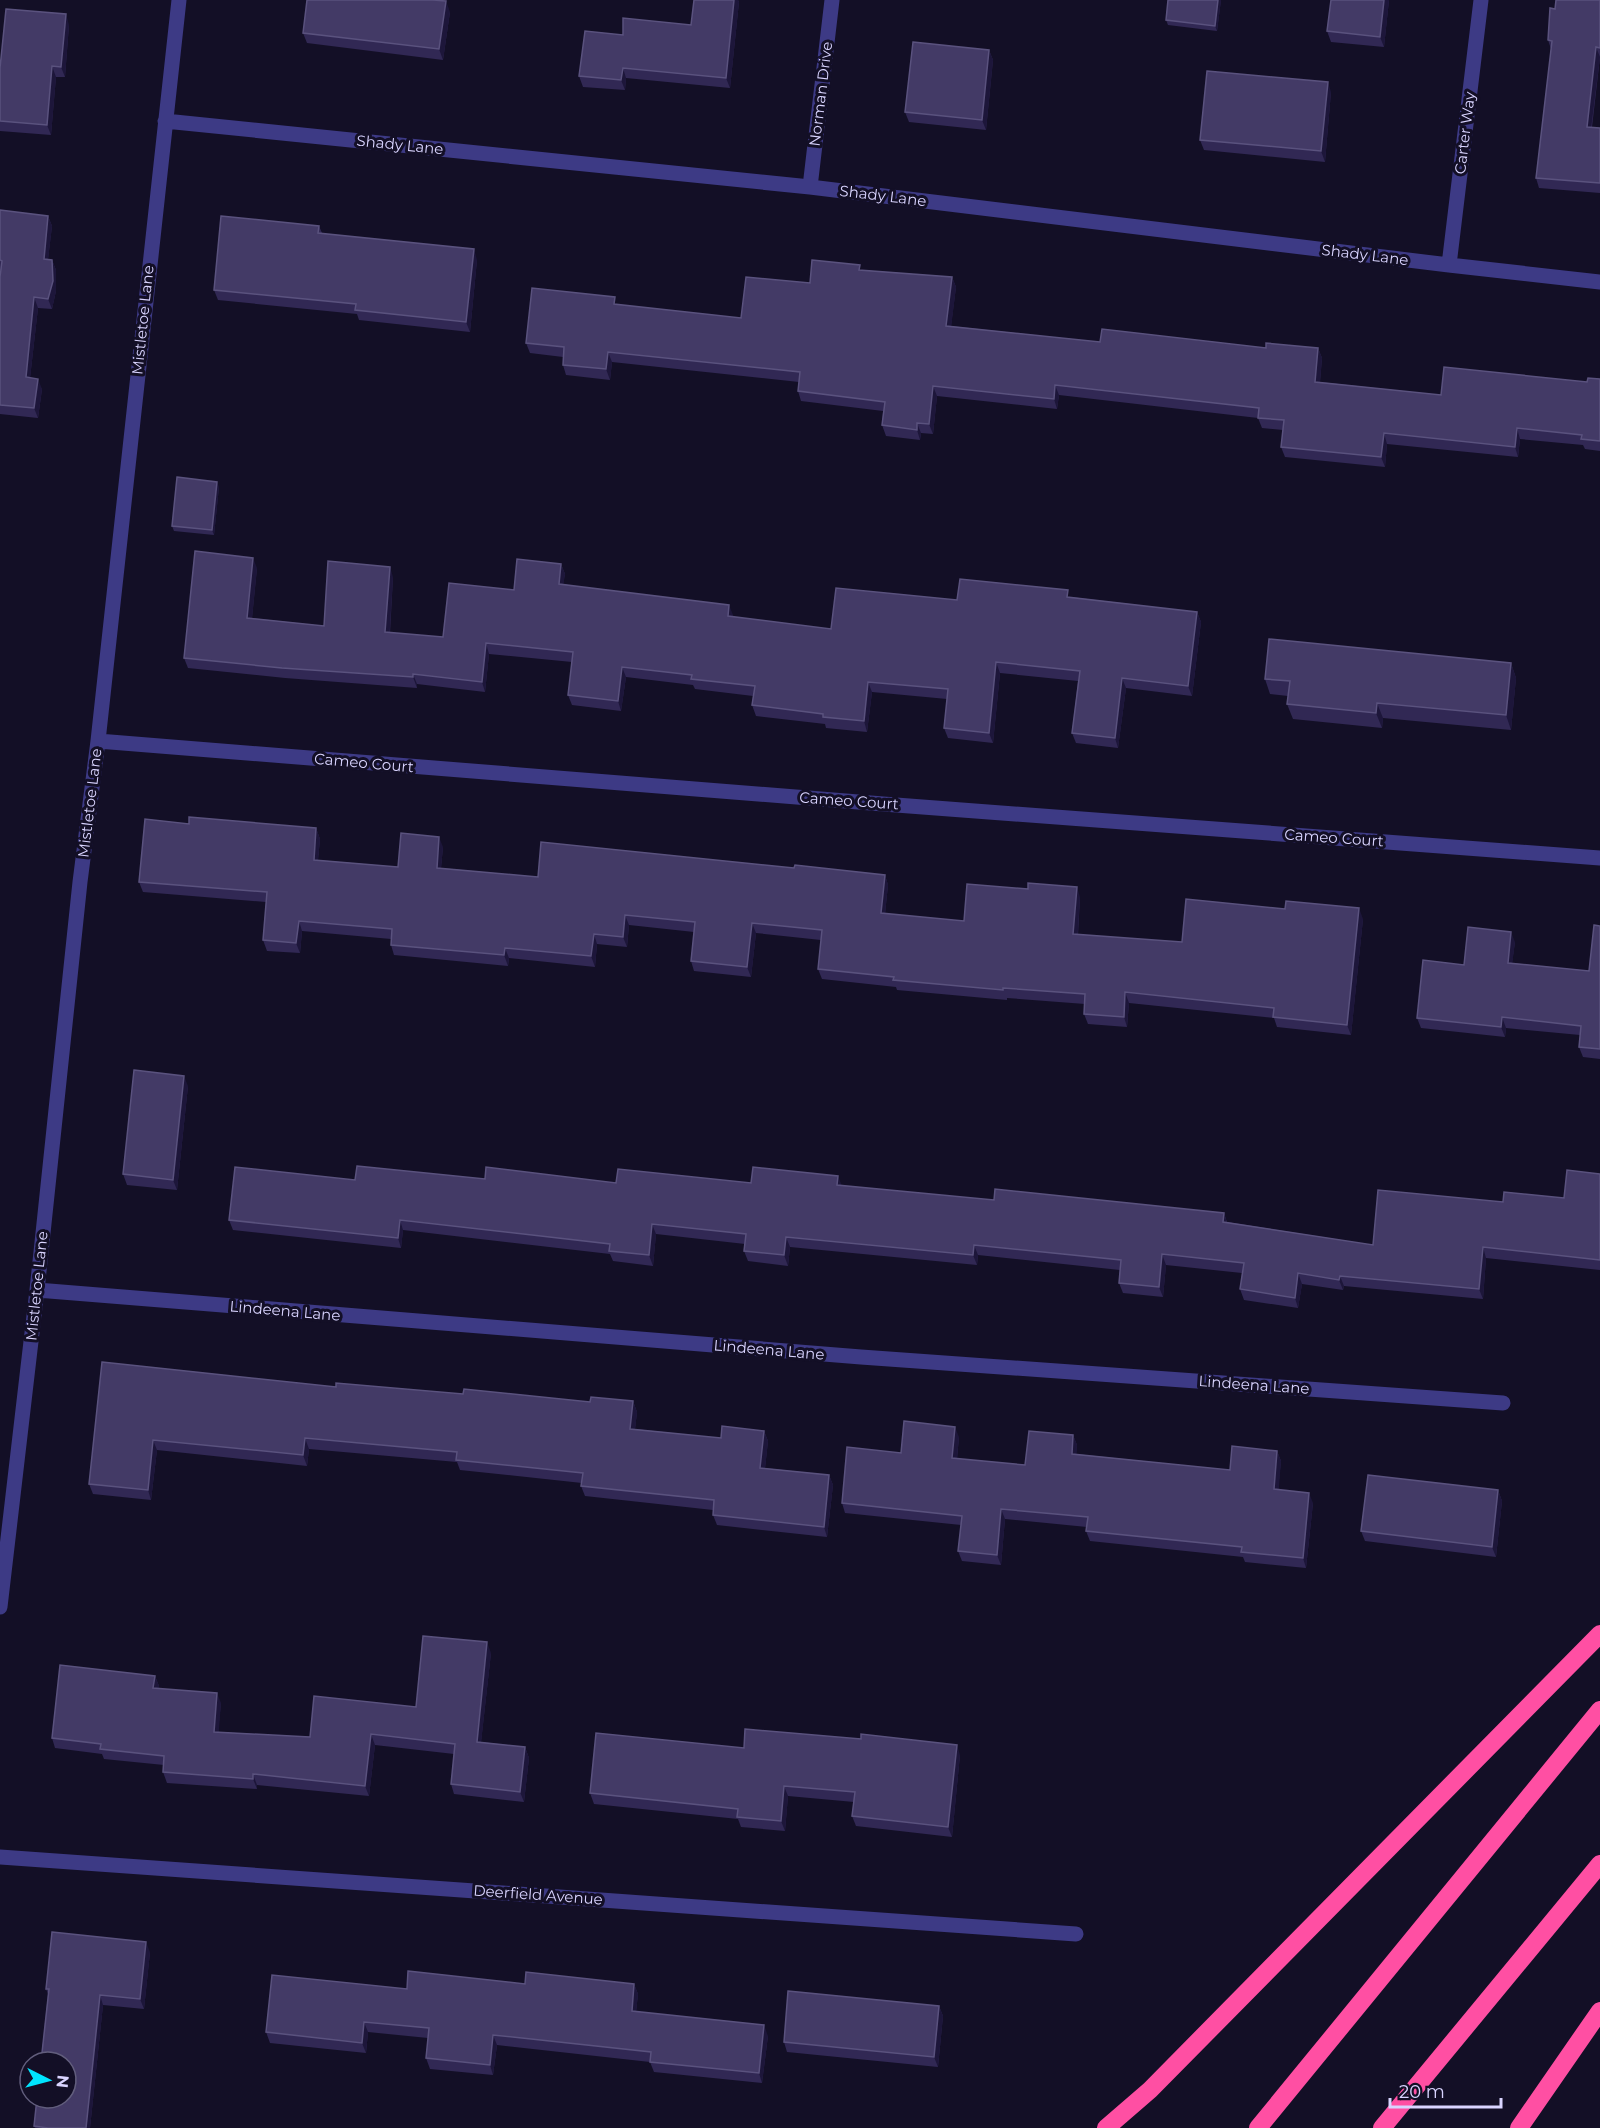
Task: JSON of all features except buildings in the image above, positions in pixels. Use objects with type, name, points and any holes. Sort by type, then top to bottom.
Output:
[{"type":"highway","points":[[1106,2128],[1150,2090],[1600,1634]]},
{"type":"highway","points":[[1258,2128],[1600,1710]]},
{"type":"highway","points":[[1382,2128],[1600,1864]]},
{"type":"highway","points":[[1520,2128],[1600,2011]]},
{"type":"street","name":"Mistletoe Lane","points":[[0,1607],[179,0]]},
{"type":"street","name":"Norman Drive","points":[[810,188],[832,0]]},
{"type":"street","name":"Carter Way","points":[[1449,266],[1481,0]]},
{"type":"street","name":"Shady Lane","points":[[165,121],[810,188],[1449,266],[1600,282]]},
{"type":"street","name":"Cameo Court","points":[[98,741],[883,804],[1600,858]]},
{"type":"street","name":"Lindeena Lane","points":[[37,1290],[837,1355],[1503,1403]]},
{"type":"street","name":"Deerfield Avenue","points":[[0,1857],[1076,1934]]}]
